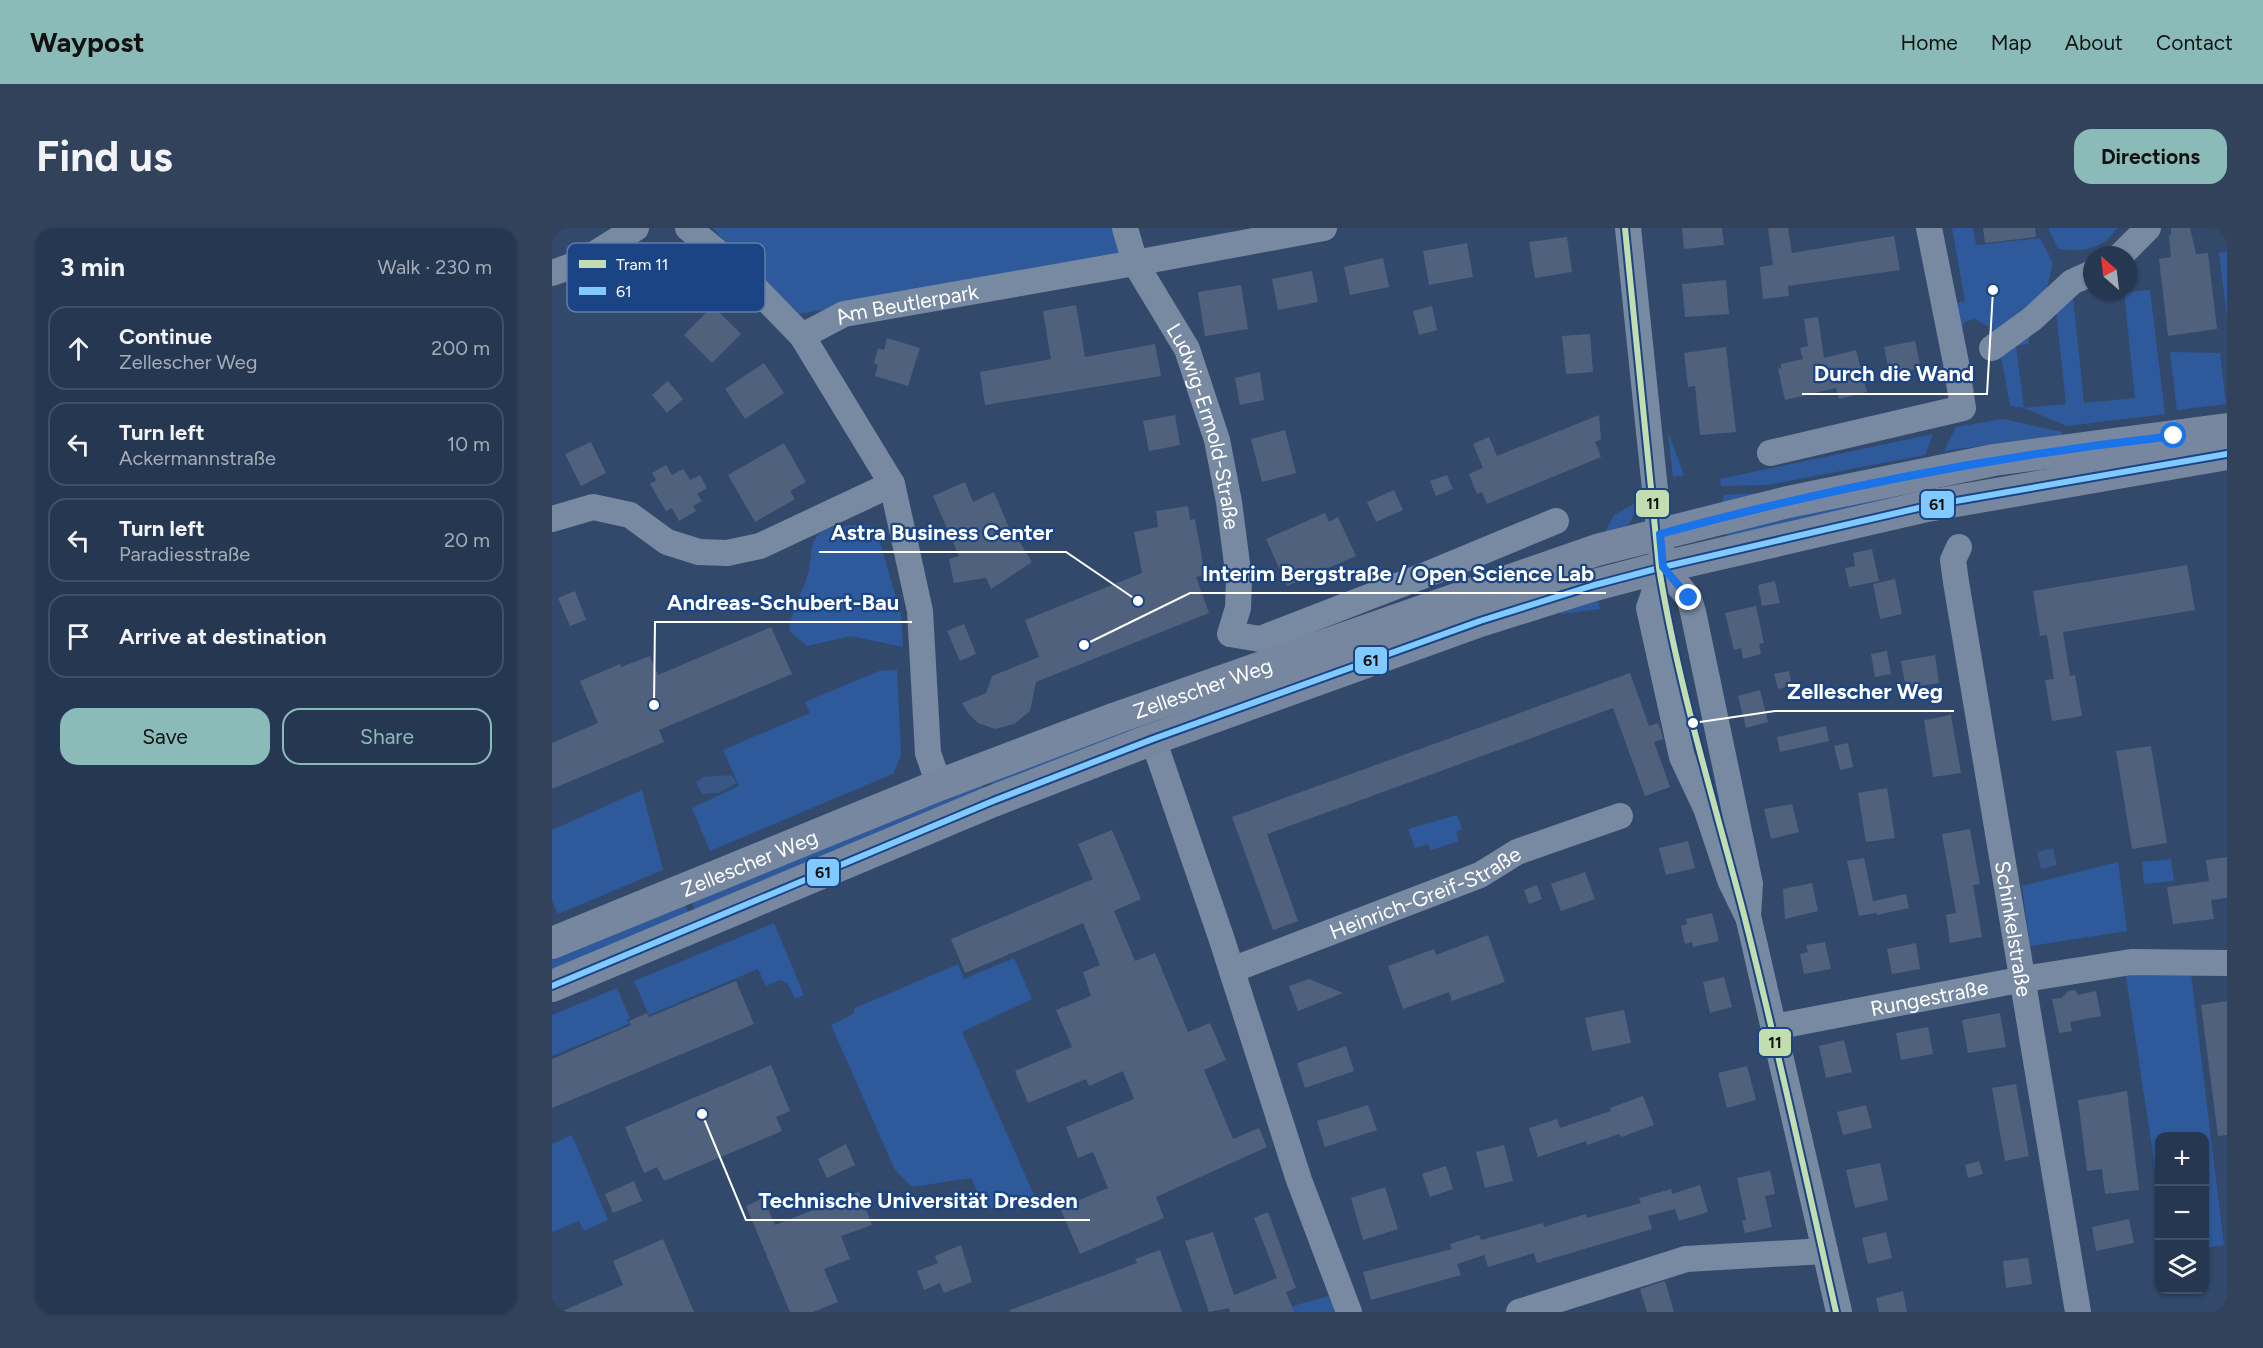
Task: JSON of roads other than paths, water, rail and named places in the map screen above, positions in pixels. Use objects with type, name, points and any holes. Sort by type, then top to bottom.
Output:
[{"type":"main road","name":"Zellescher Weg","points":[[552,943],[939,785],[1116,718],[1396,618],[1597,550],[1788,502],[1994,460],[2227,429]]},
{"type":"main road","name":"Zellescher Weg","points":[[552,986],[993,801],[1153,739],[1458,628],[1591,586],[1663,567],[1927,506],[2227,454]]},
{"type":"street","points":[[612,243],[636,228]]},
{"type":"street","points":[[688,228],[707,243]]},
{"type":"street","points":[[1125,228],[1135,264]]},
{"type":"street","name":"Am Beutlerpark","points":[[802,336],[844,314],[1135,264],[1324,228]]},
{"type":"street","points":[[1628,228],[1663,567],[1649,608],[1682,757],[1706,808],[1730,880],[1748,916],[1839,1312]]},
{"type":"street","points":[[1770,453],[1963,408],[1929,228]]},
{"type":"street","points":[[2130,246],[2148,228]]},
{"type":"street","name":"Ludwig-Ermold-Straße","points":[[1135,264],[1187,349],[1217,440],[1229,502],[1239,579],[1238,608],[1230,634]]},
{"type":"street","points":[[552,273],[567,268]]},
{"type":"street","points":[[1992,348],[2032,319],[2072,282],[2083,277]]},
{"type":"street","points":[[765,298],[802,336],[892,484],[920,611],[928,753],[939,785]]},
{"type":"street","points":[[552,519],[593,507],[630,515],[667,542],[699,552],[727,553],[760,546],[892,484]]},
{"type":"street","name":"Zellescher Weg","points":[[1230,634],[1260,639],[1428,574],[1556,521]]},
{"type":"street","name":"Schinkelstraße","points":[[1959,547],[1953,560],[1954,571],[2078,1312]]},
{"type":"street","points":[[1663,567],[1689,598],[1750,884],[1748,916]]},
{"type":"street","points":[[1153,739],[1232,970],[1299,1180],[1349,1312]]},
{"type":"street","name":"Heinrich-Greif-Straße","points":[[1232,970],[1480,874],[1517,852],[1620,816]]},
{"type":"street","name":"Rungestraße","points":[[1774,1027],[2131,962],[2227,963]]},
{"type":"street","points":[[1519,1312],[1557,1306],[1686,1259],[1825,1251]]},
{"type":"tram line","name":"11","points":[[1625,228],[1659,568],[1667,612],[1686,698],[1768,1011],[1836,1312]]},
{"type":"place","name":"Durch die Wand","points":[[1993,290]]},
{"type":"place","name":"Astra Business Center","points":[[1138,601]]},
{"type":"place","name":"Interim Bergstraße / Open Science Lab","points":[[1084,645]]},
{"type":"place","name":"Andreas-Schubert-Bau","points":[[654,705]]},
{"type":"place","name":"Zellescher Weg","points":[[1693,723]]},
{"type":"place","name":"Technische Universität Dresden","points":[[702,1114]]}]
